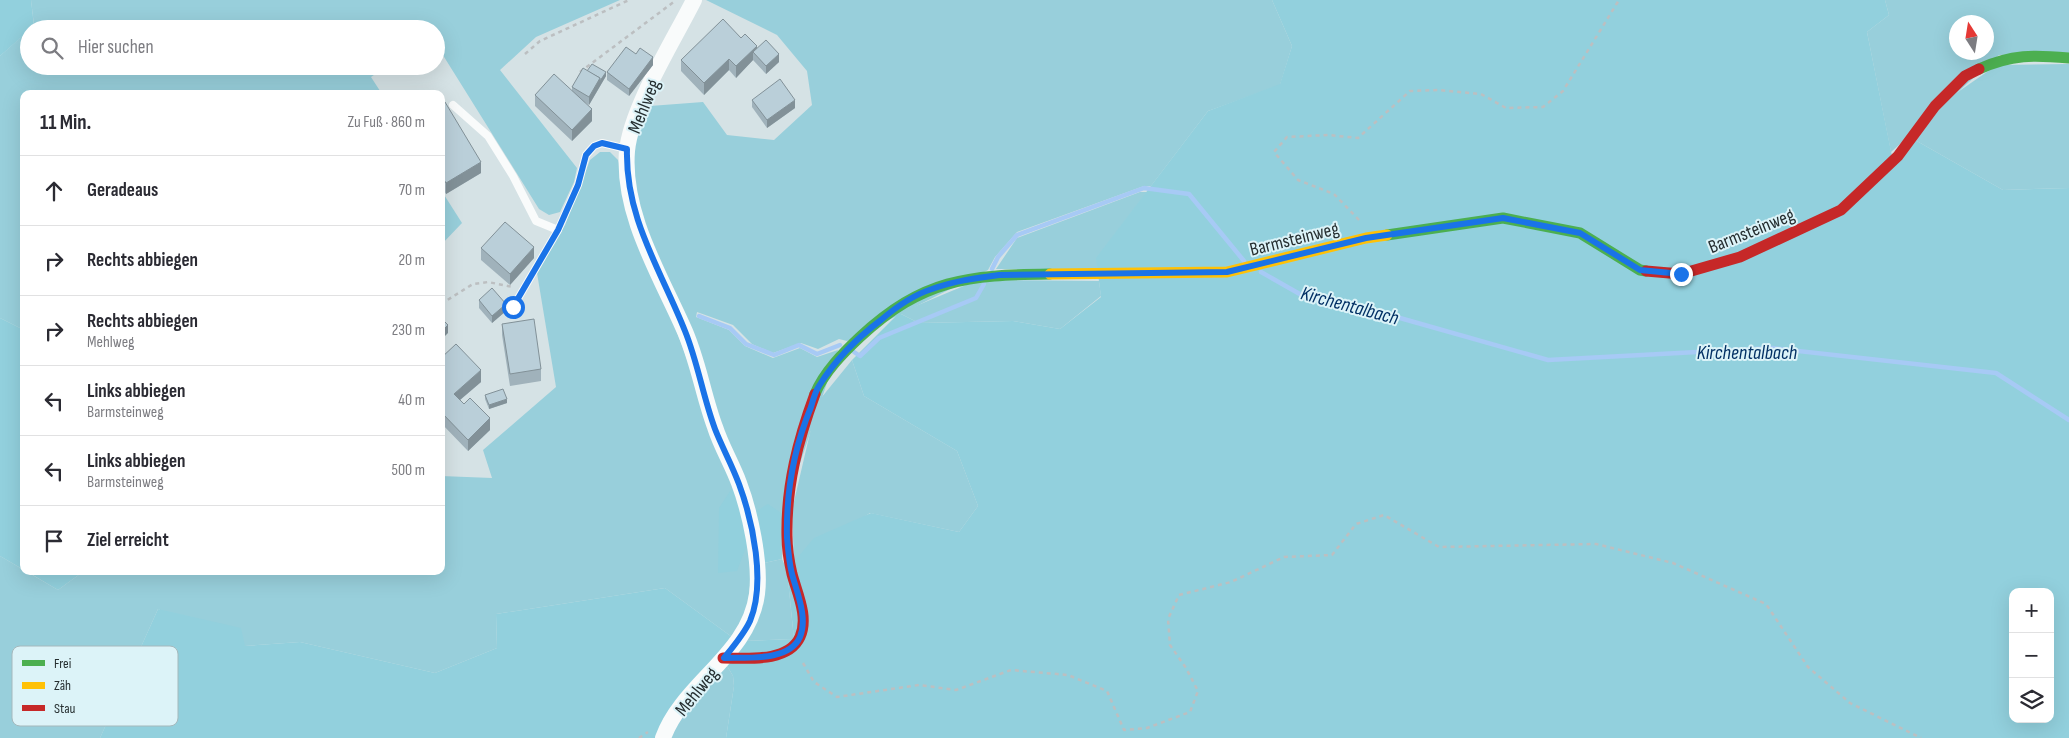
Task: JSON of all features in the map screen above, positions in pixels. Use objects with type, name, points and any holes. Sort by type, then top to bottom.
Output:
[{"type":"street","name":"Mehlweg","points":[[663,738],[690,693],[724,658],[750,621],[757,594],[756,553],[751,525],[739,484],[715,428],[686,332],[641,232],[630,192],[627,170],[627,149],[643,101],[694,0]]},
{"type":"street","name":"Barmsteinweg","points":[[794,646],[800,636],[802,624],[801,609],[789,557],[787,536],[790,476],[801,431],[819,387],[856,339],[900,304],[931,289],[964,279],[999,275],[1227,272],[1366,238],[1503,218],[1580,233],[1640,270],[1681,274],[1740,258],[1841,210],[1898,156],[1935,106],[1965,76],[1995,62],[2030,55],[2069,58]]},
{"type":"street","points":[[724,658],[772,655],[785,652],[794,646]]},
{"type":"lane","points":[[453,105],[488,136],[513,176],[536,221],[558,230]]},
{"type":"lane","points":[[513,307],[558,230],[578,185],[586,155],[594,146],[602,143],[627,149]]},
{"type":"path","points":[[525,54],[540,41],[628,0]]},
{"type":"path","points":[[580,72],[677,0]]},
{"type":"path","points":[[1366,238],[1357,217],[1334,194],[1298,180],[1274,152],[1287,137],[1328,135],[1358,138],[1410,91],[1438,90],[1481,94],[1506,108],[1543,107],[1563,91],[1619,0]]},
{"type":"path","points":[[445,302],[473,284],[488,282],[524,289]]},
{"type":"path","points":[[794,646],[814,682],[837,697],[919,685],[956,690],[1011,670],[1068,675],[1107,691],[1124,730],[1147,728],[1190,712],[1198,691],[1186,668],[1170,645],[1168,619],[1178,595],[1231,582],[1284,557],[1332,555],[1356,524],[1384,515],[1439,547],[1596,544],[1673,563],[1766,604],[1808,667],[1850,703],[1921,738]]},
{"type":"shaded area","points":[[0,0],[31,0],[33,20],[20,20],[20,38],[0,56]]},
{"type":"shaded area","points":[[31,0],[620,0],[536,37],[500,70],[577,168],[574,182],[560,212],[549,215],[539,209],[445,58],[445,20],[33,20]]},
{"type":"shaded area","points":[[706,0],[1272,0],[1292,46],[1280,85],[1208,111],[1151,186],[1144,186],[1017,232],[995,257],[988,270],[847,341],[839,339],[818,349],[801,343],[773,353],[752,344],[733,325],[697,312],[696,317],[729,330],[745,346],[773,358],[800,348],[817,357],[838,350],[783,514],[753,513],[645,227],[635,181],[634,150],[636,135],[650,106],[703,102],[727,135],[774,140],[812,105],[807,71],[777,35]]},
{"type":"shaded area","points":[[1272,0],[1885,0],[1889,15],[1867,32],[1894,166],[1915,140],[2003,190],[2069,188],[2069,738],[726,738],[734,686],[733,676],[726,664],[743,641],[794,639],[787,570],[814,538],[871,513],[959,532],[978,506],[957,451],[864,396],[852,360],[899,313],[919,323],[1013,321],[1060,329],[1101,297],[1096,258],[1208,111],[1280,84],[1292,46]]},
{"type":"shaded area","points":[[1885,0],[2069,0],[2069,53],[1999,55],[1994,59],[1994,15],[1949,15],[1949,60],[1993,60],[1891,152],[1867,32],[1889,15]]},
{"type":"shaded area","points":[[20,38],[20,75],[374,75],[371,77],[379,90],[20,90],[20,328],[0,318],[0,56]]},
{"type":"shaded area","points":[[2069,64],[2069,188],[2003,190],[1915,140],[1939,105],[1997,65]]},
{"type":"shaded area","points":[[600,152],[610,152],[618,160],[659,284],[734,485],[748,542],[751,576],[747,613],[732,637],[665,588],[496,614],[497,648],[435,673],[300,642],[245,646],[158,609],[141,646],[12,646],[12,726],[105,726],[100,738],[0,738],[0,556],[20,568],[20,575],[32,575],[58,590],[79,575],[445,575],[445,476],[492,478],[483,450],[556,387],[537,273],[565,225],[590,160]]},
{"type":"shaded area","points":[[1140,192],[1147,192],[1097,258],[1098,269],[996,269],[1017,238]]},
{"type":"shaded area","points":[[445,196],[462,223],[445,241]]},
{"type":"shaded area","points":[[978,280],[1099,281],[1101,296],[1060,329],[1013,321],[919,323],[899,313]]},
{"type":"shaded area","points":[[0,318],[20,328],[20,568],[0,556]]},
{"type":"shaded area","points":[[852,360],[864,396],[957,451],[978,506],[959,532],[870,513],[794,562],[792,510],[817,403]]},
{"type":"shaded area","points":[[734,485],[748,542],[737,571],[718,573],[719,508]]},
{"type":"shaded area","points":[[768,504],[783,514],[782,559],[760,564],[753,513]]},
{"type":"shaded area","points":[[782,559],[787,570],[794,639],[743,641],[760,564]]},
{"type":"shaded area","points":[[33,575],[79,575],[58,590]]},
{"type":"shaded area","points":[[665,588],[732,637],[655,738],[100,738],[105,726],[178,726],[178,646],[141,646],[158,609],[241,628],[245,646],[300,642],[435,673],[497,648],[496,614]]},
{"type":"shaded area","points":[[726,664],[733,676],[734,686],[726,738],[668,738],[671,730]]},
{"type":"building","points":[[723,19],[741,38],[745,34],[757,46],[736,66],[729,59],[704,83],[681,60]]},
{"type":"building","points":[[766,40],[779,54],[766,66],[753,52]]},
{"type":"building","points":[[626,47],[636,54],[640,48],[653,57],[629,89],[607,72]]},
{"type":"building","points":[[592,64],[606,72],[600,81],[600,78],[587,71]]},
{"type":"building","points":[[583,68],[600,78],[589,97],[572,87]]},
{"type":"building","points":[[554,74],[592,109],[572,130],[535,95]]},
{"type":"building","points":[[780,79],[795,100],[767,120],[752,100]]},
{"type":"building","points":[[445,102],[481,162],[446,183],[445,181]]},
{"type":"building","points":[[505,222],[534,247],[510,274],[481,248]]},
{"type":"building","points":[[492,288],[506,304],[492,316],[479,300]]},
{"type":"building","points":[[534,319],[541,369],[510,374],[502,324]]},
{"type":"building","points":[[456,344],[481,370],[454,394],[464,404],[470,398],[490,418],[468,440],[445,416],[445,354]]},
{"type":"building","points":[[503,389],[507,399],[489,405],[485,395]]},
{"type":"waterway","name":"Kirchentalbach","points":[[992,269],[998,257],[1017,235],[1144,188],[1189,194],[1244,261]]},
{"type":"waterway","name":"Kirchentalbach","points":[[1261,272],[1305,297],[1400,318],[1548,360],[1772,348],[1996,373],[2069,420]]},
{"type":"waterway","name":"Kirchentalbach","points":[[854,352],[860,356],[879,338],[976,298],[984,284]]},
{"type":"waterway","name":"Kirchentalbach","points":[[699,316],[730,328],[746,344],[774,355],[799,345],[817,354],[840,345]]},
{"type":"traffic: fast","points":[[1979,69],[2013,58],[2045,56],[2069,58]]},
{"type":"traffic: fast","points":[[1387,235],[1503,218],[1580,233],[1640,270],[1646,271]]},
{"type":"traffic: fast","points":[[815,394],[829,371],[860,337],[883,318],[926,292],[970,279],[1050,274]]},
{"type":"traffic: slow","points":[[1050,274],[1227,272],[1366,238],[1387,235]]},
{"type":"traffic: jam","points":[[1646,271],[1681,274],[1740,257],[1841,210],[1898,156],[1935,106],[1965,76],[1979,69]]},
{"type":"traffic: jam","points":[[723,658],[754,658],[776,655],[786,651],[800,637],[803,613],[789,559],[787,517],[794,463],[815,394]]},
{"type":"route","points":[[513,307],[558,230],[578,185],[586,155],[594,146],[602,143],[627,149],[630,192],[641,232],[686,332],[715,428],[739,484],[749,516],[756,553],[757,594],[750,621],[724,658],[772,655],[785,652],[794,646],[800,636],[802,624],[801,609],[792,573],[787,536],[790,476],[801,431],[819,387],[856,339],[900,304],[931,289],[964,279],[999,275],[1227,272],[1366,238],[1503,218],[1580,233],[1640,270],[1681,274]]}]
